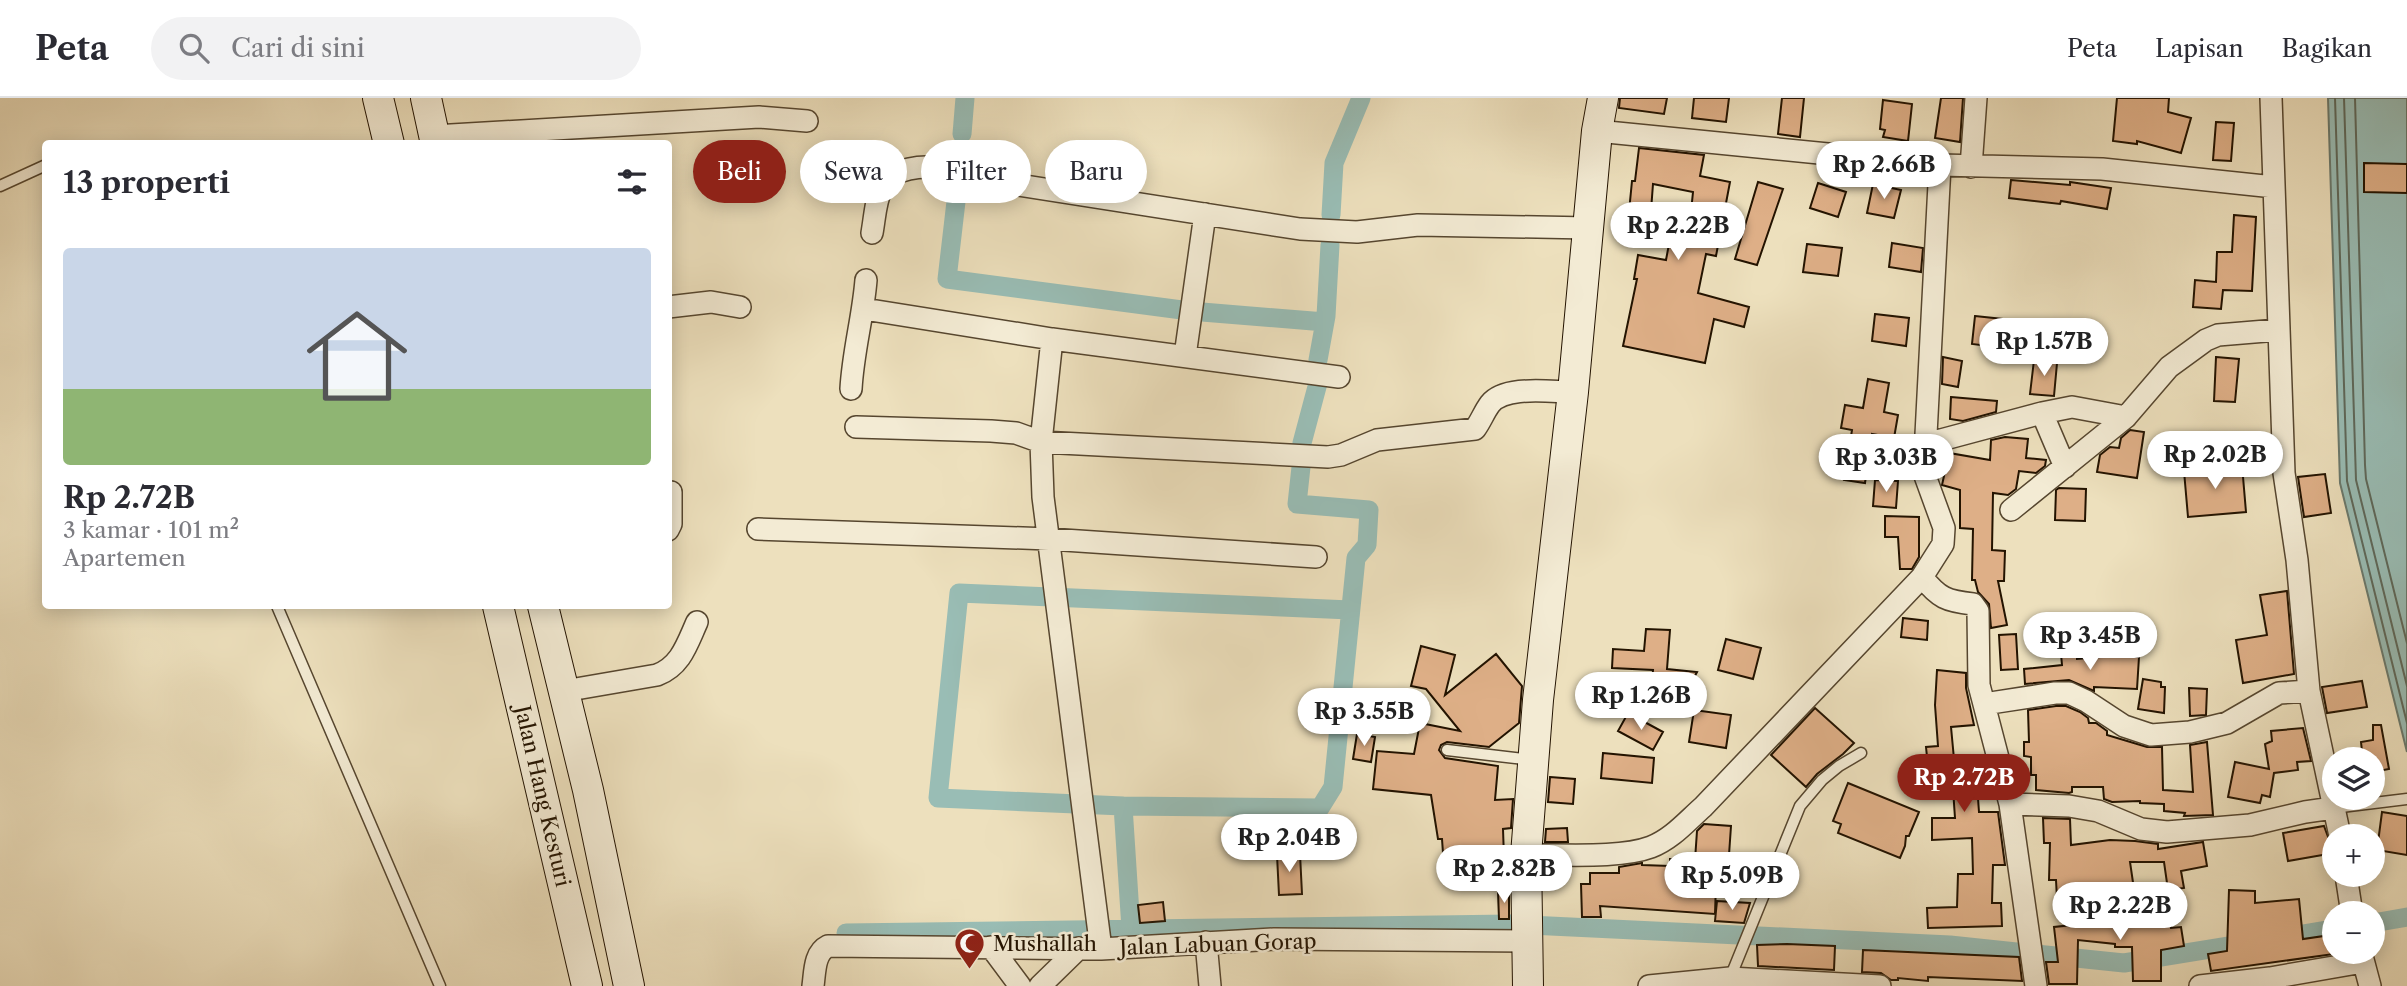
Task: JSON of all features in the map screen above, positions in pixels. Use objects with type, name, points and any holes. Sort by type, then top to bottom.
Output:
[{"type":"street","points":[[378,98],[388,140]]},
{"type":"street","points":[[426,98],[435,140],[759,117],[807,121]]},
{"type":"street","points":[[1528,986],[1525,855],[1533,760],[1555,531],[1573,392],[1597,131],[1603,98]]},
{"type":"street","points":[[1970,167],[1976,98]]},
{"type":"street","points":[[2271,98],[2284,472],[2297,561],[2309,691],[2322,754]]},
{"type":"street","points":[[1597,131],[1940,165],[2102,169],[2274,187]]},
{"type":"street","points":[[1525,855],[1630,851],[1649,848],[1674,834],[1703,807],[1922,577],[1943,544],[1944,528],[1924,473],[1940,165]]},
{"type":"street","points":[[872,233],[878,195],[885,180],[897,172],[923,167],[933,167],[967,177],[1300,229],[1357,232],[1418,225],[1589,228]]},
{"type":"street","points":[[1185,355],[1205,214]]},
{"type":"street","points":[[851,389],[853,356],[866,280]]},
{"type":"street","points":[[672,307],[711,302],[740,307]]},
{"type":"street","points":[[863,309],[1052,339],[1339,377]]},
{"type":"street","points":[[2011,510],[2126,417],[2169,368],[2206,340],[2218,335],[2278,330]]},
{"type":"street","points":[[1052,339],[1041,442],[1043,498],[1098,935]]},
{"type":"street","points":[[856,427],[990,430],[1016,433],[1041,442],[1328,457],[1341,455],[1377,440],[1475,429],[1490,403],[1513,391],[1573,392]]},
{"type":"street","points":[[1926,444],[2072,407],[2126,417]]},
{"type":"street","points":[[2042,413],[2065,467]]},
{"type":"street","points":[[758,529],[1049,540],[1316,557]]},
{"type":"street","points":[[1922,577],[1935,593],[1948,601],[1973,604],[1978,611],[1979,685],[2010,804],[2034,977]]},
{"type":"street","name":"Jalan Hang Kesturi","points":[[499,609],[587,986]]},
{"type":"street","name":"Jalan Hang Kesturi","points":[[544,609],[588,790],[629,986]]},
{"type":"street","points":[[564,691],[657,676],[668,671],[679,661],[697,622]]},
{"type":"street","points":[[1984,704],[2069,693],[2124,726],[2151,735],[2190,732],[2227,723],[2279,693],[2309,691]]},
{"type":"street","points":[[2010,804],[2069,806],[2098,811],[2141,829],[2167,832],[2249,825],[2322,810]]},
{"type":"street","name":"Jalan Labuan Gorap","points":[[813,986],[818,956],[821,950],[828,946],[1079,948],[1098,935],[1206,942],[1528,937]]},
{"type":"street","points":[[1206,942],[1210,986]]},
{"type":"street","points":[[991,947],[1020,986]]},
{"type":"street","points":[[1040,986],[1079,948]]},
{"type":"street","points":[[2200,986],[2270,978],[2331,964]]},
{"type":"street","points":[[2364,964],[2370,986]]},
{"type":"street","points":[[1649,986],[1730,978],[1880,986]]},
{"type":"lane","points":[[0,186],[42,167]]},
{"type":"lane","points":[[278,609],[440,986]]},
{"type":"lane","points":[[1447,750],[1533,760]]},
{"type":"lane","points":[[1730,978],[1800,806],[1830,773],[1861,753]]},
{"type":"lane","points":[[2385,802],[2407,799]]},
{"type":"water","points":[[2328,98],[2407,98],[2407,752],[2340,483]]},
{"type":"building","points":[[1620,98],[1667,98],[1664,114],[1619,108]]},
{"type":"building","points":[[1694,98],[1729,98],[1726,122],[1692,118]]},
{"type":"building","points":[[1782,98],[1804,98],[1800,137],[1778,134]]},
{"type":"building","points":[[1941,98],[1963,98],[1960,142],[1935,138]]},
{"type":"building","points":[[2117,98],[2169,98],[2168,112],[2191,118],[2181,153],[2137,141],[2137,144],[2113,141]]},
{"type":"building","points":[[1883,100],[1912,104],[1908,141],[1883,137],[1885,130],[1880,129]]},
{"type":"building","points":[[2216,122],[2234,123],[2231,161],[2213,160]]},
{"type":"building","points":[[1639,148],[1704,155],[1700,176],[1730,182],[1716,256],[1706,254],[1698,293],[1749,307],[1744,327],[1714,319],[1705,363],[1623,346],[1637,279],[1634,279],[1638,255],[1666,260],[1672,228],[1689,231],[1693,192],[1653,184],[1650,224],[1628,222]]},
{"type":"building","points":[[2364,163],[2407,164],[2407,193],[2364,192]]},
{"type":"building","points":[[2011,180],[2070,185],[2070,182],[2111,188],[2107,209],[2061,201],[2060,204],[2009,198]]},
{"type":"building","points":[[1758,182],[1783,189],[1757,265],[1735,259]]},
{"type":"building","points":[[1818,183],[1846,192],[1838,217],[1810,208]]},
{"type":"building","points":[[1873,184],[1901,190],[1894,218],[1867,213]]},
{"type":"building","points":[[2234,215],[2256,217],[2252,291],[2223,290],[2221,309],[2193,307],[2195,280],[2216,282],[2217,252],[2232,252]]},
{"type":"building","points":[[1892,243],[1923,248],[1921,272],[1889,267]]},
{"type":"building","points":[[1807,244],[1842,248],[1838,276],[1803,272]]},
{"type":"building","points":[[1875,314],[1909,318],[1906,346],[1872,341]]},
{"type":"building","points":[[1975,316],[2031,322],[2028,351],[1972,344]]},
{"type":"building","points":[[1943,357],[1962,361],[1958,387],[1942,384]]},
{"type":"building","points":[[2216,357],[2239,359],[2235,402],[2214,401]]},
{"type":"building","points":[[2034,360],[2057,363],[2054,396],[2030,394]]},
{"type":"building","points":[[1868,379],[1889,383],[1884,412],[1898,415],[1894,438],[1872,434],[1865,483],[1844,480],[1852,430],[1841,428],[1845,405],[1863,408]]},
{"type":"building","points":[[1951,397],[1997,401],[1996,412],[1963,421],[1950,419]]},
{"type":"building","points":[[2130,430],[2144,432],[2137,478],[2097,472],[2100,455],[2110,447],[2119,448],[2121,438]]},
{"type":"building","points":[[2005,437],[2028,439],[2026,458],[2046,460],[2045,466],[2036,473],[2019,471],[2016,489],[2008,495],[1993,493],[1992,550],[2005,551],[2004,581],[1998,581],[2007,625],[1991,628],[1989,604],[1978,592],[1975,580],[1972,580],[1973,529],[1960,528],[1960,490],[1942,485],[1949,453],[1990,460],[1991,440]]},
{"type":"building","points":[[2242,465],[2246,512],[2188,517],[2184,471]]},
{"type":"building","points":[[2325,474],[2331,513],[2304,517],[2298,477]]},
{"type":"building","points":[[1875,480],[1898,481],[1896,508],[1873,506]]},
{"type":"building","points":[[2086,489],[2085,521],[2055,520],[2056,490]]},
{"type":"building","points":[[1885,516],[1919,517],[1919,557],[1912,569],[1900,569],[1898,537],[1885,537]]},
{"type":"building","points":[[2287,591],[2294,674],[2243,683],[2236,640],[2267,635],[2260,595]]},
{"type":"building","points":[[1903,618],[1928,621],[1927,640],[1901,637]]},
{"type":"building","points":[[1646,629],[1670,630],[1667,669],[1697,672],[1685,694],[1651,691],[1653,670],[1612,668],[1613,649],[1644,651]]},
{"type":"building","points":[[2016,634],[2018,669],[2001,670],[1999,635]]},
{"type":"building","points":[[1726,639],[1761,648],[1753,679],[1718,670]]},
{"type":"building","points":[[1421,646],[1455,655],[1445,695],[1496,654],[1522,686],[1519,723],[1489,747],[1447,742],[1441,745],[1439,750],[1445,758],[1498,766],[1495,800],[1513,799],[1511,828],[1503,829],[1505,887],[1479,887],[1479,879],[1445,881],[1442,839],[1438,839],[1431,795],[1373,789],[1377,751],[1414,754],[1420,723],[1460,731],[1426,689],[1411,686]]},
{"type":"building","points":[[2077,653],[2077,659],[2139,657],[2137,689],[2094,687],[2094,691],[2069,680],[2025,684],[2024,669],[2062,665],[2061,654]]},
{"type":"building","points":[[1937,670],[1966,673],[1966,688],[1974,725],[1951,727],[1954,759],[1975,757],[1979,812],[1998,812],[2005,865],[1993,865],[1992,903],[2001,903],[2002,926],[1928,928],[1927,908],[1957,907],[1958,874],[1973,874],[1972,838],[1932,840],[1932,818],[1955,818],[1952,774],[1934,776],[1930,786],[1926,747],[1938,746],[1935,705]]},
{"type":"building","points":[[2143,679],[2161,682],[2161,687],[2165,687],[2164,713],[2138,709]]},
{"type":"building","points":[[2362,681],[2367,707],[2327,713],[2322,687]]},
{"type":"building","points":[[2189,688],[2207,689],[2206,715],[2190,716]]},
{"type":"building","points":[[2066,706],[2080,712],[2088,718],[2089,723],[2096,723],[2107,731],[2107,735],[2147,747],[2162,747],[2163,790],[2193,792],[2190,745],[2207,742],[2213,815],[2184,816],[2185,813],[2164,811],[2164,804],[2112,802],[2104,799],[2103,787],[2072,787],[2072,792],[2069,793],[2036,790],[2036,775],[2031,775],[2031,757],[2024,756],[2024,742],[2029,742],[2028,710]]},
{"type":"building","points":[[1815,708],[1854,743],[1817,774],[1806,787],[1771,755]]},
{"type":"building","points":[[1694,710],[1731,715],[1726,748],[1689,742]]},
{"type":"building","points":[[1628,713],[1663,732],[1653,750],[1618,731]]},
{"type":"building","points":[[2373,725],[2381,725],[2385,747],[2362,747],[2361,742],[2373,740]]},
{"type":"building","points":[[2303,728],[2311,761],[2297,762],[2298,770],[2274,773],[2270,797],[2262,795],[2260,803],[2228,797],[2235,762],[2269,769],[2265,744],[2272,741],[2271,731]]},
{"type":"building","points":[[1357,734],[1375,737],[1371,762],[1353,759]]},
{"type":"building","points":[[2385,747],[2389,769],[2385,770]]},
{"type":"building","points":[[1603,753],[1654,758],[1652,783],[1601,778]]},
{"type":"building","points":[[1550,777],[1575,779],[1573,804],[1548,802]]},
{"type":"building","points":[[1848,783],[1919,812],[1909,836],[1906,836],[1900,858],[1838,833],[1841,824],[1833,821]]},
{"type":"building","points":[[2382,812],[2407,816],[2407,855],[2385,851],[2385,824],[2380,824]]},
{"type":"building","points":[[2043,818],[2070,819],[2071,845],[2110,840],[2135,841],[2158,844],[2158,849],[2203,842],[2207,866],[2181,871],[2184,888],[2168,890],[2164,862],[2130,862],[2135,896],[2057,899],[2056,880],[2049,880],[2050,843],[2044,843]]},
{"type":"building","points":[[1704,824],[1731,826],[1729,855],[1717,854],[1715,914],[1600,906],[1601,917],[1582,917],[1581,884],[1590,884],[1590,873],[1619,873],[1619,867],[1642,863],[1670,866],[1670,859],[1695,860],[1697,831]]},
{"type":"building","points":[[2322,826],[2322,855],[2288,861],[2283,833]]},
{"type":"building","points":[[1567,828],[1568,842],[1545,842],[1546,829]]},
{"type":"building","points":[[1300,854],[1302,894],[1279,895],[1277,855]]},
{"type":"building","points":[[2229,890],[2255,891],[2255,903],[2299,899],[2303,939],[2322,936],[2322,956],[2211,971],[2208,954],[2227,951]]},
{"type":"building","points":[[1498,892],[1509,892],[1509,919],[1499,919]]},
{"type":"building","points":[[2140,899],[2167,899],[2171,928],[2181,927],[2184,946],[2161,950],[2161,981],[2133,981],[2132,947],[2115,947],[2115,944],[2078,940],[2077,984],[2049,984],[2046,962],[2058,962],[2054,927],[2141,918]]},
{"type":"building","points":[[1717,901],[1750,903],[1744,923],[1715,921]]},
{"type":"building","points":[[1163,902],[1165,921],[1140,923],[1138,905]]},
{"type":"building","points":[[1757,945],[1835,946],[1834,970],[1758,966]]},
{"type":"building","points":[[1863,950],[2019,957],[2022,981],[1928,977],[1928,981],[1898,978],[1891,980],[1881,973],[1862,972]]},
{"type":"waterway","points":[[962,134],[965,98]]},
{"type":"waterway","points":[[1331,215],[1334,163],[1361,98]]},
{"type":"waterway","points":[[956,203],[947,279],[1182,310]]},
{"type":"waterway","points":[[1318,360],[1326,316],[1330,245]]},
{"type":"waterway","points":[[1202,312],[1325,322]]},
{"type":"waterway","points":[[1302,443],[1318,383]]},
{"type":"waterway","points":[[1131,929],[1123,806],[1320,808],[1333,787],[1356,558],[1367,545],[1369,510],[1297,504],[1301,467]]},
{"type":"waterway","points":[[1123,806],[938,798],[959,593],[1350,610]]},
{"type":"waterway","points":[[2385,921],[2407,917]]},
{"type":"waterway","points":[[846,933],[1510,924],[1950,945],[2124,963],[2322,931]]},
{"type":"place","name":"Mushallah","points":[[970,970]]}]
